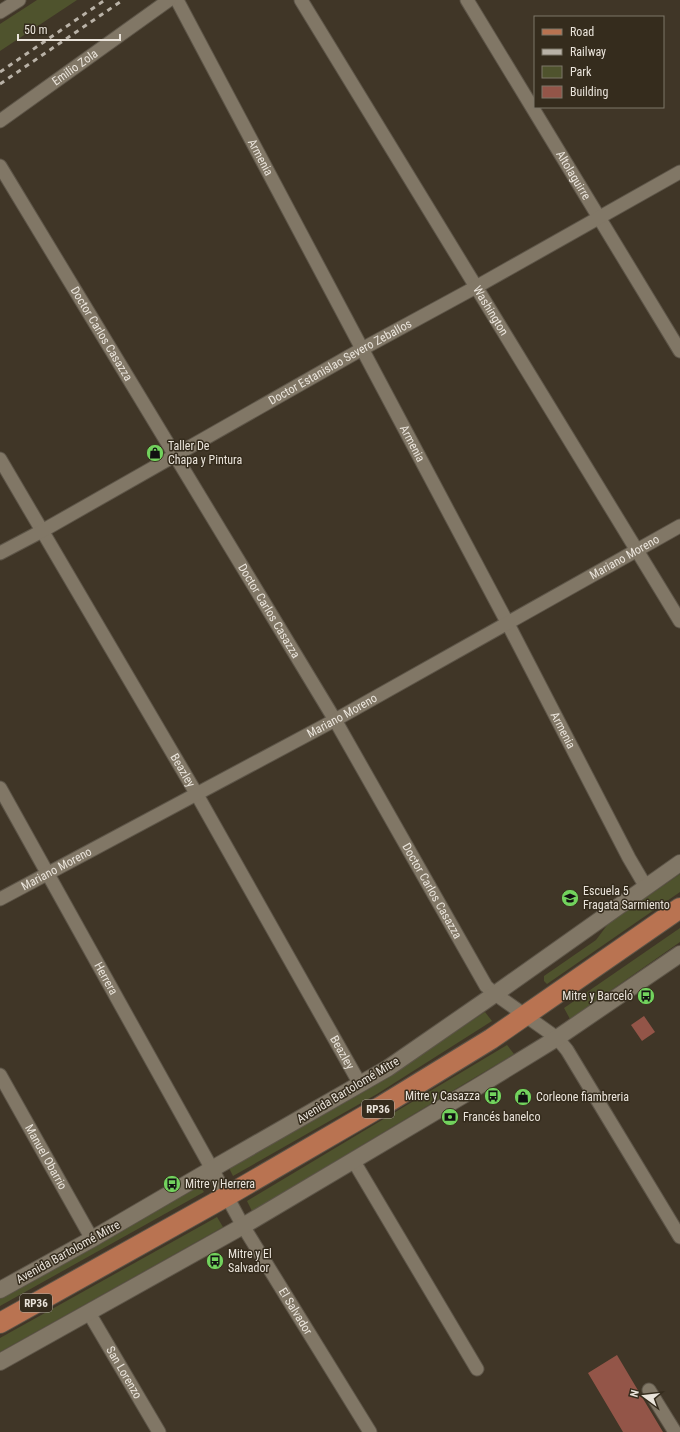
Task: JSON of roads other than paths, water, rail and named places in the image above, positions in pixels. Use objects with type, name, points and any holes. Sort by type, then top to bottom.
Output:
[{"type":"main road","name":"RP36","points":[[0,1323],[227,1196],[380,1107],[525,1016],[680,908]]},
{"type":"street","points":[[0,12],[19,0]]},
{"type":"street","name":"Emilio Zola","points":[[0,121],[169,0]]},
{"type":"street","name":"Armenia","points":[[177,0],[507,622],[629,858],[646,887]]},
{"type":"street","name":"Washington","points":[[301,0],[680,620]]},
{"type":"street","name":"Altolaguirre","points":[[467,0],[680,351]]},
{"type":"street","name":"Doctor Carlos Casazza","points":[[0,166],[334,720],[486,986],[556,1038],[567,1050],[680,1237]]},
{"type":"street","name":"Doctor Estanislao Severo Zeballos","points":[[0,553],[42,531],[362,349],[476,288],[680,172]]},
{"type":"street","name":"Beazley","points":[[0,460],[196,793],[360,1084]]},
{"type":"street","name":"Mariano Moreno","points":[[0,900],[196,793],[334,720],[680,526]]},
{"type":"street","name":"Herrera","points":[[0,788],[212,1169]]},
{"type":"street","name":"Avenida Bartolomé Mitre","points":[[0,1290],[92,1239],[388,1068],[680,863]]},
{"type":"street","points":[[0,1362],[243,1226],[488,1081],[556,1038],[680,954]]},
{"type":"street","name":"Manuel Obarrio","points":[[0,1075],[92,1239]]},
{"type":"street","points":[[353,1160],[477,1369]]},
{"type":"street","name":"El Salvador","points":[[212,1169],[243,1226],[370,1432]]},
{"type":"street","name":"San Lorenzo","points":[[89,1313],[159,1432]]},
{"type":"street","points":[[649,1390],[675,1432]]},
{"type":"railway","points":[[0,72],[105,0]]},
{"type":"railway","points":[[0,84],[123,0]]},
{"type":"place","name":"Taller De Chapa y Pintura","points":[[155,453]]},
{"type":"place","name":"Escuela 5 Fragata Sarmiento","points":[[570,898]]},
{"type":"place","name":"Mitre y Barceló","points":[[646,996]]},
{"type":"place","name":"Mitre y Casazza","points":[[493,1096]]},
{"type":"place","name":"Corleone fiambreria","points":[[523,1097]]},
{"type":"place","name":"Francés banelco","points":[[450,1117]]},
{"type":"place","name":"Mitre y Herrera","points":[[172,1184]]},
{"type":"place","name":"Mitre y El Salvador","points":[[215,1261]]}]
